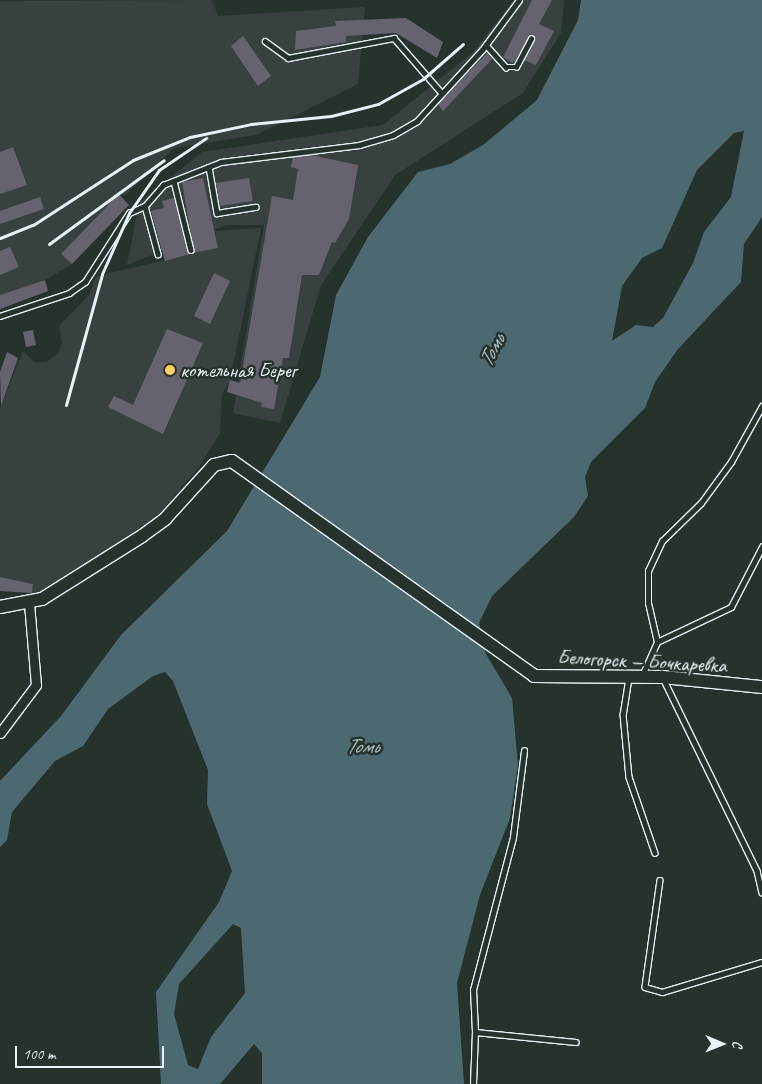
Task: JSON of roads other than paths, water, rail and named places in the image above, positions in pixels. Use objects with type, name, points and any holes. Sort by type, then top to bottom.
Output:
[{"type":"main road","name":"Белогорск — Бочкаревка","points":[[29,604],[142,536],[165,519],[214,465],[221,461],[242,465],[522,670],[534,676],[663,677],[762,688]]},
{"type":"main road","points":[[0,607],[29,604]]},
{"type":"street","points":[[0,733],[36,685],[29,604]]},
{"type":"lane","points":[[0,316],[77,288],[129,214],[145,206],[163,185],[210,167],[393,136],[417,121],[441,92],[486,45],[519,0]]},
{"type":"lane","points":[[266,41],[288,58],[394,38],[441,92]]},
{"type":"lane","points":[[486,45],[506,67],[516,67],[531,39]]},
{"type":"lane","points":[[210,167],[217,213],[256,207]]},
{"type":"lane","points":[[174,181],[191,250]]},
{"type":"lane","points":[[145,206],[158,254]]},
{"type":"lane","points":[[657,642],[648,603],[648,571],[662,541],[701,503],[731,462],[762,406]]},
{"type":"lane","points":[[655,853],[629,777],[623,714],[635,677],[657,642],[731,607],[762,547]]},
{"type":"lane","points":[[663,677],[737,828],[762,892]]},
{"type":"lane","points":[[473,1084],[475,1032],[473,990],[513,837],[524,751]]},
{"type":"lane","points":[[660,880],[645,987],[662,992],[762,962]]},
{"type":"lane","points":[[475,1032],[576,1042]]},
{"type":"water","name":"Томь","points":[[581,0],[762,0],[762,217],[744,244],[741,282],[678,349],[655,382],[645,408],[591,462],[585,477],[588,496],[574,517],[492,596],[479,623],[486,654],[512,698],[518,765],[510,818],[480,895],[457,983],[464,1084],[262,1084],[262,1053],[254,1044],[220,1084],[161,1084],[156,992],[219,902],[232,871],[207,804],[208,770],[173,681],[165,672],[153,676],[108,709],[83,746],[55,761],[12,812],[7,840],[0,847],[0,781],[61,716],[121,635],[227,531],[320,377],[336,295],[368,237],[418,172],[450,164],[483,145],[537,100],[578,20]],"holes":[[[744,131],[731,197],[704,232],[693,263],[663,318],[653,327],[636,325],[612,341],[622,286],[642,258],[662,248],[697,170],[734,133]],[[233,924],[241,928],[245,993],[211,1037],[198,1069],[188,1065],[174,1014],[179,984]]]},
{"type":"railway","points":[[0,238],[33,225],[133,160],[190,137],[251,124],[331,116],[378,104],[423,79],[463,44]]},
{"type":"railway","points":[[66,405],[102,274],[129,213],[159,170],[206,138]]},
{"type":"railway","points":[[49,244],[164,160]]},
{"type":"place","name":"котельная Берег","points":[[170,370]]}]
